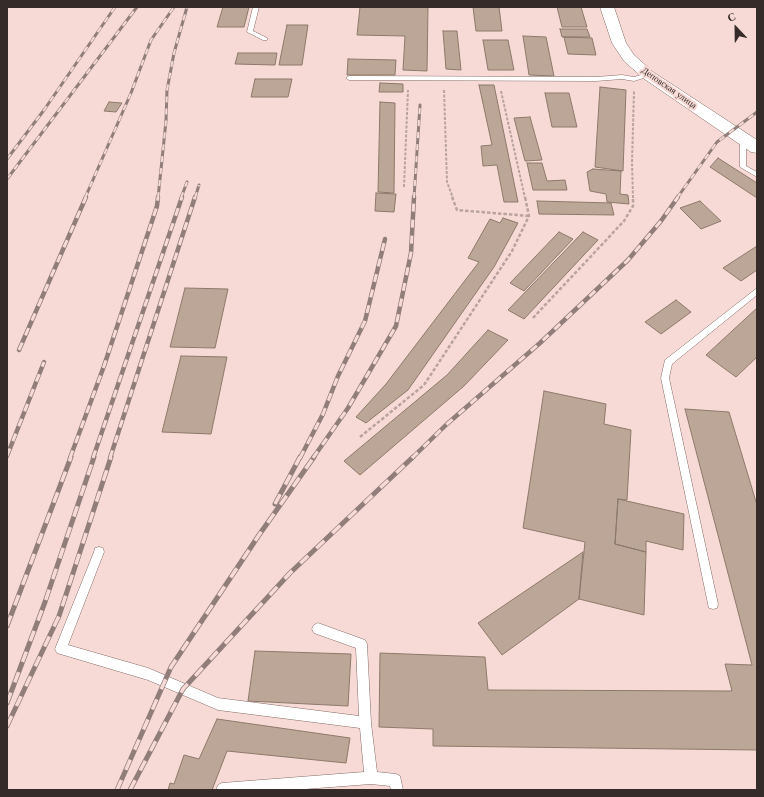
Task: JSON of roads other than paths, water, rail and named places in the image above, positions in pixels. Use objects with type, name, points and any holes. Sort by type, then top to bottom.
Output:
[{"type":"street","name":"Деповская улица","points":[[607,7],[619,43],[641,77],[757,148]]},
{"type":"lane","points":[[256,7],[250,32],[265,39]]},
{"type":"lane","points":[[349,78],[596,79],[641,77]]},
{"type":"lane","points":[[743,139],[743,167],[757,175]]},
{"type":"lane","points":[[713,604],[665,378],[668,362],[757,291]]},
{"type":"lane","points":[[99,552],[61,649],[148,674],[218,704],[365,723]]},
{"type":"lane","points":[[318,629],[361,644],[365,723],[371,778]]},
{"type":"lane","points":[[222,790],[222,788],[371,778],[396,780],[397,790]]},
{"type":"railway","points":[[7,159],[44,110],[115,7]]},
{"type":"railway","points":[[7,179],[137,7]]},
{"type":"railway","points":[[85,198],[131,93],[151,40],[174,7]]},
{"type":"railway","points":[[158,198],[166,121],[167,90],[174,53],[187,7]]},
{"type":"railway","points":[[414,198],[420,105]]},
{"type":"railway","points":[[677,198],[717,142],[757,112]]},
{"type":"railway","points":[[181,198],[187,182]]},
{"type":"railway","points":[[195,198],[199,185]]},
{"type":"railway","points":[[19,350],[86,197]]},
{"type":"railway","points":[[70,458],[104,366],[157,206],[158,197]]},
{"type":"railway","points":[[93,458],[182,197]]},
{"type":"railway","points":[[110,458],[195,197]]},
{"type":"railway","points":[[313,458],[348,408],[396,326],[411,253],[414,197]]},
{"type":"railway","points":[[412,458],[447,424],[540,343],[628,260],[661,221],[678,197]]},
{"type":"railway","points":[[300,458],[323,414],[338,376],[365,321],[385,239]]},
{"type":"railway","points":[[7,456],[44,362]]},
{"type":"railway","points":[[7,626],[71,457]]},
{"type":"railway","points":[[7,703],[45,602],[94,457]]},
{"type":"railway","points":[[7,726],[59,616],[111,457]]},
{"type":"railway","points":[[275,504],[300,457]]},
{"type":"railway","points":[[117,790],[171,667],[259,535],[314,457]]},
{"type":"railway","points":[[130,790],[183,689],[290,573],[413,457]]}]
